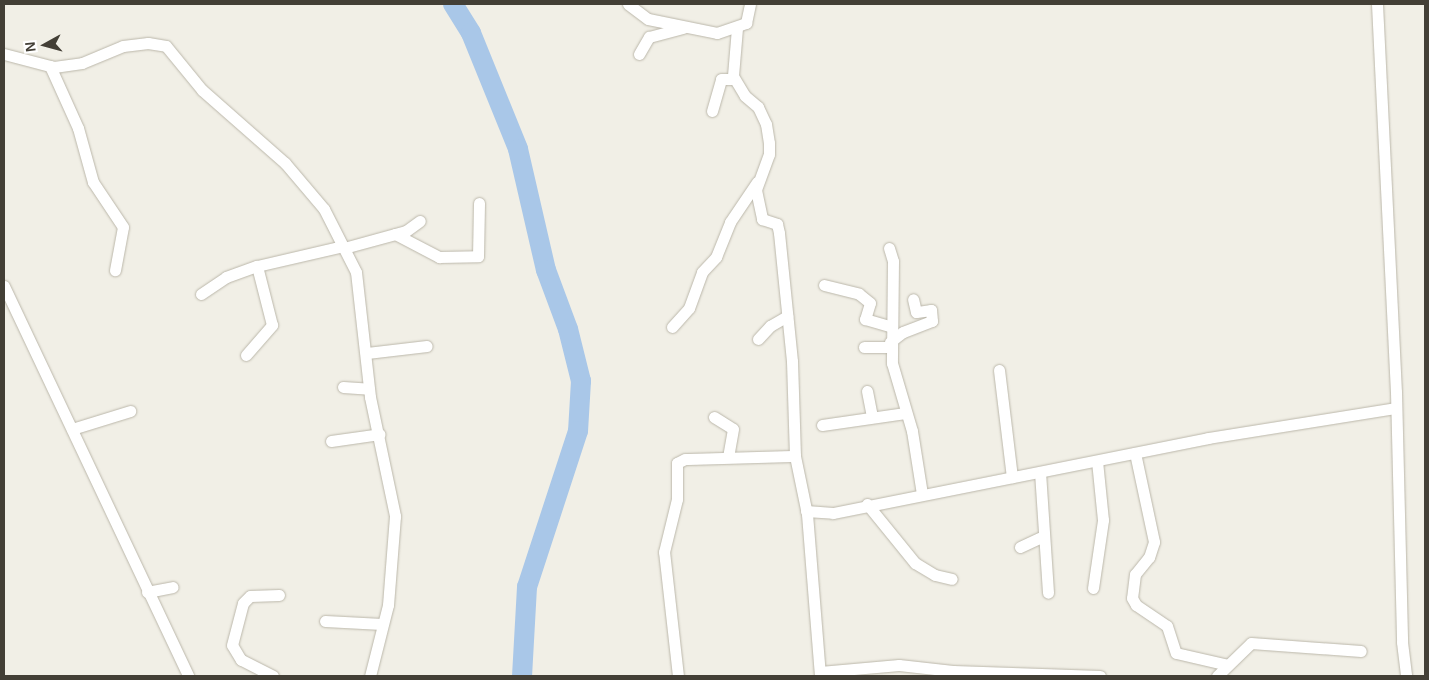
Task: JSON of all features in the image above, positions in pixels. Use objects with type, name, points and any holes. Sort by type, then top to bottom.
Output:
[{"type":"street","points":[[628,4],[648,19],[717,33],[737,28],[746,23],[750,4]]},
{"type":"street","points":[[1377,4],[1396,408],[1402,642],[1406,676]]},
{"type":"street","points":[[639,54],[649,37],[685,28]]},
{"type":"street","points":[[672,327],[689,308],[702,272],[716,258],[730,222],[757,182],[769,154],[766,124],[734,79],[732,63],[737,28]]},
{"type":"street","points":[[4,54],[50,66],[82,63],[130,45],[166,46],[202,90],[300,178],[324,209],[343,247],[358,284],[367,353],[369,389],[380,434],[394,516],[389,596],[370,676]]},
{"type":"street","points":[[50,66],[78,128],[93,182],[123,227],[115,270]]},
{"type":"street","points":[[712,111],[721,79],[734,79]]},
{"type":"street","points":[[757,182],[762,219],[777,224],[779,233],[787,316],[795,456],[806,511],[820,674],[899,665],[953,674],[1100,676]]},
{"type":"street","points":[[395,234],[439,257],[478,256],[479,203]]},
{"type":"street","points":[[201,294],[226,277],[257,266],[395,234],[420,221]]},
{"type":"street","points":[[889,248],[893,261],[890,344],[922,494]]},
{"type":"street","points":[[246,355],[272,325],[257,266]]},
{"type":"street","points":[[824,284],[859,294],[870,303],[865,319],[890,326]]},
{"type":"street","points":[[4,286],[188,676]]},
{"type":"street","points":[[864,347],[890,344],[903,332],[932,322],[931,310],[916,312],[913,299]]},
{"type":"street","points":[[758,339],[770,326],[787,316]]},
{"type":"street","points":[[367,353],[427,346]]},
{"type":"street","points":[[999,370],[1012,477]]},
{"type":"street","points":[[343,387],[369,389]]},
{"type":"street","points":[[867,391],[872,417]]},
{"type":"street","points":[[806,511],[833,514],[867,504],[1135,453],[1396,408]]},
{"type":"street","points":[[72,429],[130,411]]},
{"type":"street","points":[[822,425],[905,413]]},
{"type":"street","points":[[714,417],[732,429],[728,457]]},
{"type":"street","points":[[331,441],[380,434]]},
{"type":"street","points":[[1135,453],[1154,542],[1149,558],[1135,574],[1132,598],[1136,606],[1168,626],[1176,653],[1228,664]]},
{"type":"street","points":[[678,676],[664,552],[677,499],[674,472],[677,463],[685,459],[795,456]]},
{"type":"street","points":[[1093,588],[1103,520],[1097,461]]},
{"type":"street","points":[[1040,472],[1048,593]]},
{"type":"street","points":[[867,504],[915,563],[935,575],[952,579]]},
{"type":"street","points":[[1020,547],[1044,536]]},
{"type":"street","points":[[147,592],[173,587]]},
{"type":"street","points":[[273,676],[241,660],[232,645],[243,604],[250,596],[279,594]]},
{"type":"street","points":[[324,621],[382,624]]},
{"type":"street","points":[[1217,676],[1251,643],[1361,651]]},
{"type":"waterway","points":[[453,4],[471,33],[518,149],[546,270],[568,329],[581,381],[578,431],[527,587],[522,676]]}]
